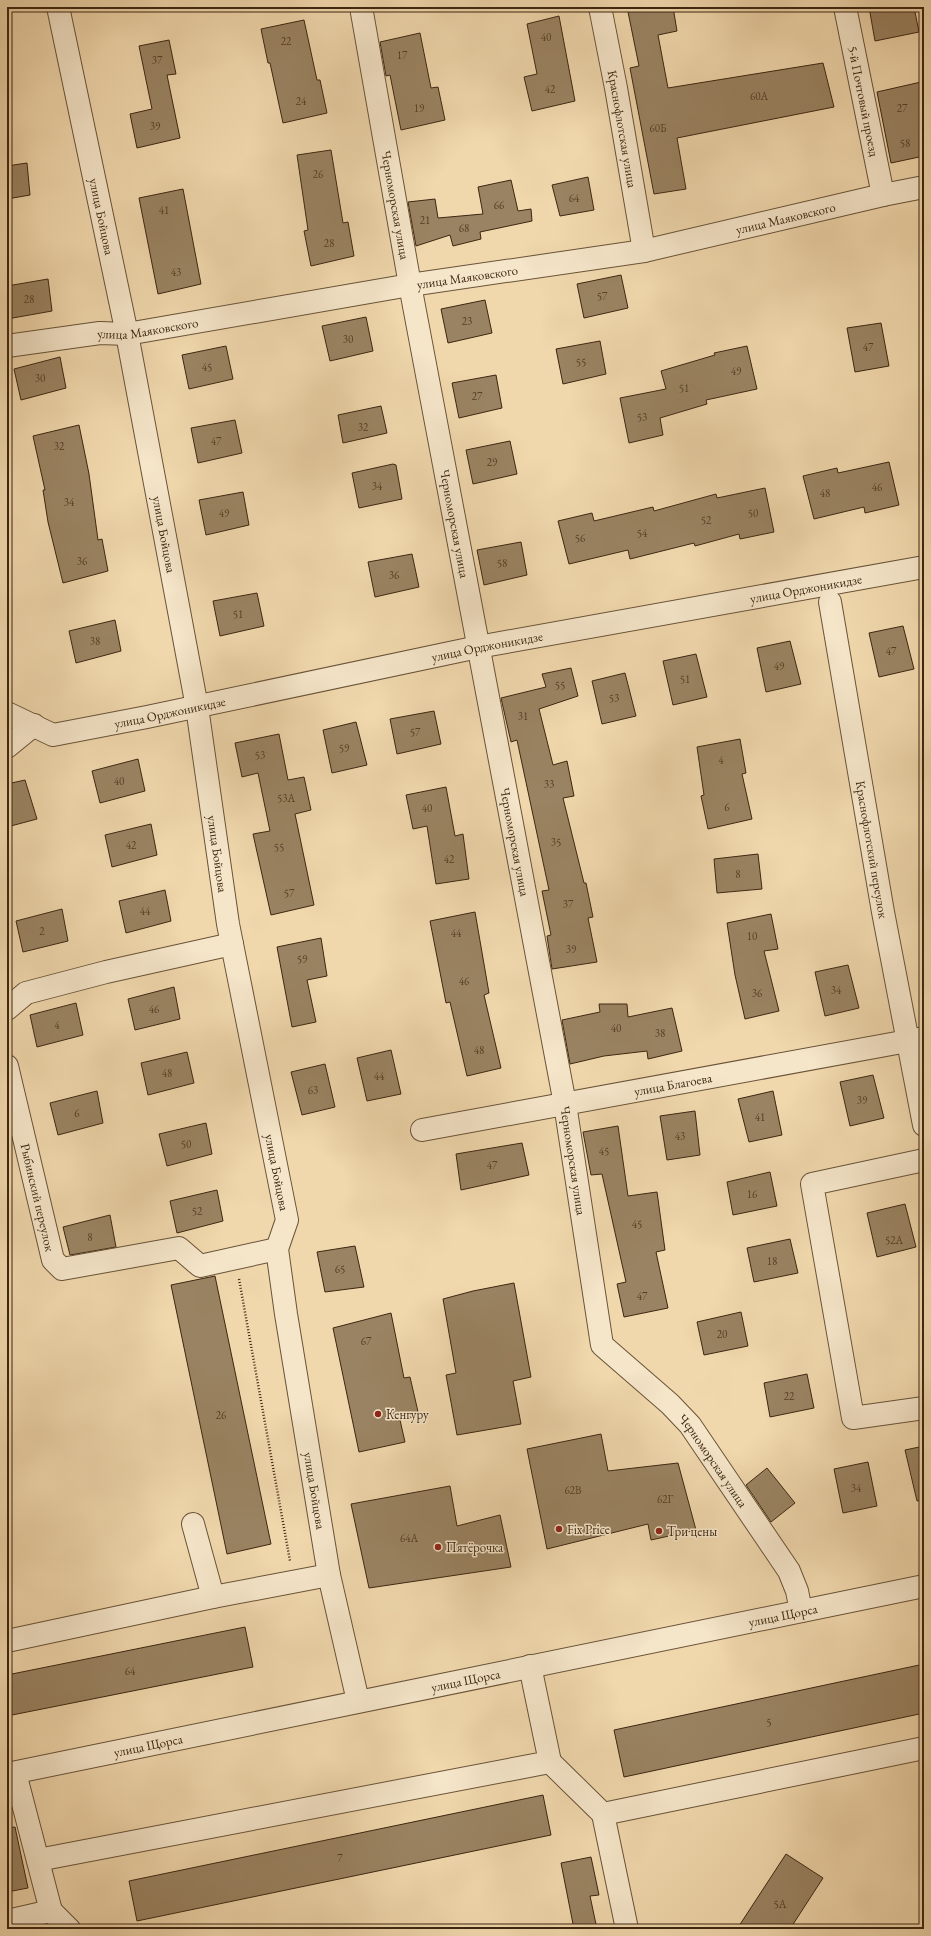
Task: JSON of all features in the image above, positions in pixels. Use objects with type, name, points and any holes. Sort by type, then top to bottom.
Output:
[{"type":"street","name":"улица Бойцова","points":[[58,7],[127,334],[197,707],[232,944],[287,1220],[277,1249],[286,1314],[329,1574],[358,1701]]},
{"type":"street","name":"Черноморская улица","points":[[361,7],[410,285],[565,1104],[602,1345],[670,1404],[694,1430],[789,1571],[797,1591],[801,1611]]},
{"type":"street","name":"Краснофлотская улица","points":[[600,7],[616,88],[644,251]]},
{"type":"street","name":"5-й Почтовый проезд","points":[[845,7],[883,195]]},
{"type":"street","name":"улица Маяковского","points":[[7,346],[100,333],[127,334],[410,285],[644,251],[883,195],[924,187]]},
{"type":"street","name":"улица Орджоникидзе","points":[[34,725],[53,735],[197,707],[478,647],[924,568]]},
{"type":"street","name":"Краснофлотский переулок","points":[[830,602],[883,912],[916,1039],[918,1096],[924,1126]]},
{"type":"street","points":[[7,713],[34,725],[7,746]]},
{"type":"street","points":[[7,1009],[26,993],[106,972],[232,944]]},
{"type":"street","name":"улица Благоева","points":[[422,1130],[916,1039]]},
{"type":"street","name":"Рыбинский переулок","points":[[7,1066],[53,1260],[62,1269],[179,1248],[200,1266],[277,1249]]},
{"type":"street","points":[[924,1160],[812,1184],[853,1418],[924,1408]]},
{"type":"street","points":[[193,1524],[213,1597]]},
{"type":"street","points":[[7,1641],[329,1574]]},
{"type":"street","name":"улица Щорса","points":[[11,1773],[924,1586]]},
{"type":"street","points":[[530,1666],[550,1762],[604,1814],[627,1929]]},
{"type":"street","points":[[604,1814],[924,1748]]},
{"type":"street","points":[[38,1860],[550,1762]]},
{"type":"street","points":[[11,1773],[38,1860],[51,1912],[70,1929]]},
{"type":"street","points":[[7,1921],[51,1912]]},
{"type":"path","points":[[235,1258],[294,1581]]},
{"type":"building","points":[[627,7],[673,7],[677,31],[658,35],[668,88],[823,63],[834,107],[677,138],[686,189],[654,194],[630,68],[639,66]]},
{"type":"building","points":[[869,7],[914,7],[919,32],[875,41]]},
{"type":"building","points":[[559,16],[575,101],[532,111],[524,77],[537,74],[527,24]]},
{"type":"building","points":[[304,20],[317,80],[320,80],[327,113],[283,123],[261,29]]},
{"type":"building","points":[[420,33],[431,88],[438,87],[445,120],[401,130],[390,75],[386,76],[380,42]]},
{"type":"building","points":[[169,40],[176,74],[167,75],[180,138],[137,148],[130,114],[152,109],[139,46]]},
{"type":"building","points":[[921,82],[924,98],[924,156],[891,163],[877,92]]},
{"type":"building","points":[[331,150],[343,223],[348,222],[354,256],[311,266],[304,231],[308,230],[297,155]]},
{"type":"building","points":[[27,163],[30,195],[7,199],[7,166]]},
{"type":"building","points":[[588,177],[594,210],[560,216],[552,185]]},
{"type":"building","points":[[511,180],[518,211],[531,209],[532,221],[480,232],[481,239],[453,246],[450,235],[416,246],[408,202],[435,199],[438,218],[483,214],[478,187]]},
{"type":"building","points":[[183,189],[201,284],[158,294],[139,198]]},
{"type":"building","points":[[621,275],[628,308],[584,318],[577,284]]},
{"type":"building","points":[[48,279],[52,311],[7,319],[7,286]]},
{"type":"building","points":[[485,300],[492,333],[448,343],[441,309]]},
{"type":"building","points":[[366,317],[373,351],[330,361],[322,326]]},
{"type":"building","points":[[881,323],[889,366],[855,372],[847,328]]},
{"type":"building","points":[[600,341],[606,374],[563,384],[556,349]]},
{"type":"building","points":[[226,346],[233,379],[189,389],[182,355]]},
{"type":"building","points":[[747,346],[757,389],[706,400],[707,404],[660,418],[663,435],[629,443],[620,398],[666,389],[661,371],[715,355],[714,353]]},
{"type":"building","points":[[60,357],[66,388],[21,400],[14,369]]},
{"type":"building","points":[[496,375],[502,408],[459,418],[452,383]]},
{"type":"building","points":[[381,406],[387,433],[343,443],[338,415]]},
{"type":"building","points":[[235,420],[242,453],[198,463],[191,428]]},
{"type":"building","points":[[79,425],[89,474],[98,540],[102,539],[108,571],[63,583],[48,522],[43,490],[45,490],[33,436]]},
{"type":"building","points":[[510,441],[517,474],[473,484],[466,450]]},
{"type":"building","points":[[889,462],[899,505],[865,513],[864,507],[814,519],[803,476],[837,468],[838,473]]},
{"type":"building","points":[[393,464],[396,465],[402,499],[359,508],[352,473]]},
{"type":"building","points":[[765,488],[774,532],[740,539],[739,534],[695,546],[694,543],[630,559],[628,550],[569,564],[558,521],[592,513],[594,521],[653,507],[654,511],[716,494],[717,498]]},
{"type":"building","points":[[243,492],[249,525],[206,535],[199,500]]},
{"type":"building","points":[[521,542],[527,575],[484,585],[477,550]]},
{"type":"building","points":[[412,554],[419,587],[375,597],[368,562]]},
{"type":"building","points":[[257,593],[264,626],[220,636],[213,601]]},
{"type":"building","points":[[115,620],[121,651],[76,663],[69,631]]},
{"type":"building","points":[[903,626],[914,669],[879,677],[869,633]]},
{"type":"building","points":[[790,641],[801,684],[766,692],[757,648]]},
{"type":"building","points":[[696,654],[707,697],[673,705],[663,661]]},
{"type":"building","points":[[571,668],[578,696],[539,709],[553,765],[567,761],[574,796],[563,798],[584,883],[586,883],[593,917],[588,918],[597,962],[552,969],[547,936],[551,935],[542,891],[549,890],[517,740],[511,742],[501,698],[546,687],[542,674]]},
{"type":"building","points":[[625,673],[636,716],[602,724],[592,681]]},
{"type":"building","points":[[434,711],[441,744],[397,754],[390,719]]},
{"type":"building","points":[[356,722],[367,765],[332,773],[323,730]]},
{"type":"building","points":[[279,734],[288,780],[304,777],[311,810],[295,814],[314,905],[271,915],[253,834],[270,831],[258,773],[242,777],[235,743]]},
{"type":"building","points":[[740,739],[746,773],[742,774],[752,819],[708,829],[701,796],[704,795],[697,747]]},
{"type":"building","points":[[138,759],[145,791],[100,803],[92,771]]},
{"type":"building","points":[[25,780],[37,819],[7,827],[7,784]]},
{"type":"building","points":[[446,787],[455,836],[463,834],[469,879],[436,884],[427,826],[413,829],[406,795]]},
{"type":"building","points":[[151,824],[157,855],[112,867],[105,835]]},
{"type":"building","points":[[758,854],[762,889],[717,893],[714,859]]},
{"type":"building","points":[[165,890],[171,921],[126,933],[119,901]]},
{"type":"building","points":[[62,909],[68,941],[23,952],[16,921]]},
{"type":"building","points":[[475,912],[489,993],[484,995],[501,1068],[467,1076],[450,1002],[446,1003],[430,921]]},
{"type":"building","points":[[771,914],[778,949],[764,951],[779,1011],[745,1019],[735,975],[727,923]]},
{"type":"building","points":[[321,938],[327,976],[307,980],[316,1022],[292,1027],[277,947]]},
{"type":"building","points":[[848,965],[859,1008],[825,1016],[815,972]]},
{"type":"building","points":[[174,987],[180,1019],[135,1030],[128,999]]},
{"type":"building","points":[[76,1003],[83,1035],[37,1047],[30,1015]]},
{"type":"building","points":[[599,1004],[627,1004],[628,1017],[672,1008],[682,1051],[648,1059],[647,1051],[604,1056],[570,1064],[562,1020],[600,1012]]},
{"type":"building","points":[[391,1050],[401,1094],[367,1101],[357,1058]]},
{"type":"building","points":[[187,1052],[194,1083],[148,1095],[141,1063]]},
{"type":"building","points":[[325,1064],[335,1107],[302,1115],[291,1072]]},
{"type":"building","points":[[873,1075],[884,1118],[850,1126],[840,1082]]},
{"type":"building","points":[[97,1091],[103,1123],[58,1135],[50,1103]]},
{"type":"building","points":[[773,1091],[782,1135],[749,1142],[738,1099]]},
{"type":"building","points":[[695,1111],[700,1155],[667,1160],[660,1116]]},
{"type":"building","points":[[206,1123],[212,1154],[167,1166],[159,1134]]},
{"type":"building","points":[[618,1126],[628,1196],[657,1192],[665,1250],[656,1252],[668,1308],[624,1317],[617,1284],[626,1282],[602,1174],[591,1175],[583,1132]]},
{"type":"building","points":[[522,1143],[529,1175],[461,1190],[456,1154]]},
{"type":"building","points":[[770,1172],[777,1206],[733,1215],[727,1182]]},
{"type":"building","points":[[217,1190],[223,1221],[177,1233],[170,1201]]},
{"type":"building","points":[[905,1204],[916,1247],[877,1257],[867,1213]]},
{"type":"building","points":[[110,1215],[116,1247],[70,1255],[63,1227]]},
{"type":"building","points":[[790,1239],[798,1273],[754,1282],[747,1248]]},
{"type":"building","points":[[355,1246],[364,1287],[325,1292],[317,1252]]},
{"type":"building","points":[[215,1276],[271,1544],[227,1554],[171,1285]]},
{"type":"building","points":[[514,1283],[531,1377],[513,1381],[521,1424],[457,1435],[446,1375],[456,1373],[443,1299],[473,1291]]},
{"type":"building","points":[[741,1312],[748,1346],[704,1355],[697,1322]]},
{"type":"building","points":[[391,1313],[404,1378],[410,1377],[419,1416],[400,1420],[405,1442],[359,1452],[333,1328]]},
{"type":"building","points":[[807,1374],[814,1408],[770,1417],[764,1383]]},
{"type":"building","points":[[601,1434],[608,1471],[678,1463],[696,1530],[651,1540],[648,1524],[547,1549],[527,1449]]},
{"type":"building","points":[[924,1446],[924,1500],[917,1501],[905,1450]]},
{"type":"building","points":[[868,1462],[877,1506],[843,1513],[834,1469]]},
{"type":"building","points":[[767,1468],[795,1503],[771,1522],[746,1485]]},
{"type":"building","points":[[450,1486],[457,1526],[500,1515],[511,1567],[369,1588],[351,1504]]},
{"type":"building","points":[[245,1627],[253,1667],[7,1716],[7,1675]]},
{"type":"building","points":[[924,1664],[924,1713],[624,1777],[614,1730]]},
{"type":"building","points":[[543,1795],[551,1835],[137,1921],[129,1881]]},
{"type":"building","points":[[15,1827],[28,1888],[7,1892],[7,1828]]},
{"type":"building","points":[[786,1854],[823,1878],[790,1929],[737,1929]]},
{"type":"building","points":[[591,1857],[599,1895],[590,1896],[597,1929],[574,1929],[561,1863]]},
{"type":"place","name":"Кенгуру","points":[[378,1414]]},
{"type":"place","name":"Fix Price","points":[[559,1529]]},
{"type":"place","name":"Три цены","points":[[659,1531]]},
{"type":"place","name":"Пятёрочка","points":[[438,1547]]}]
